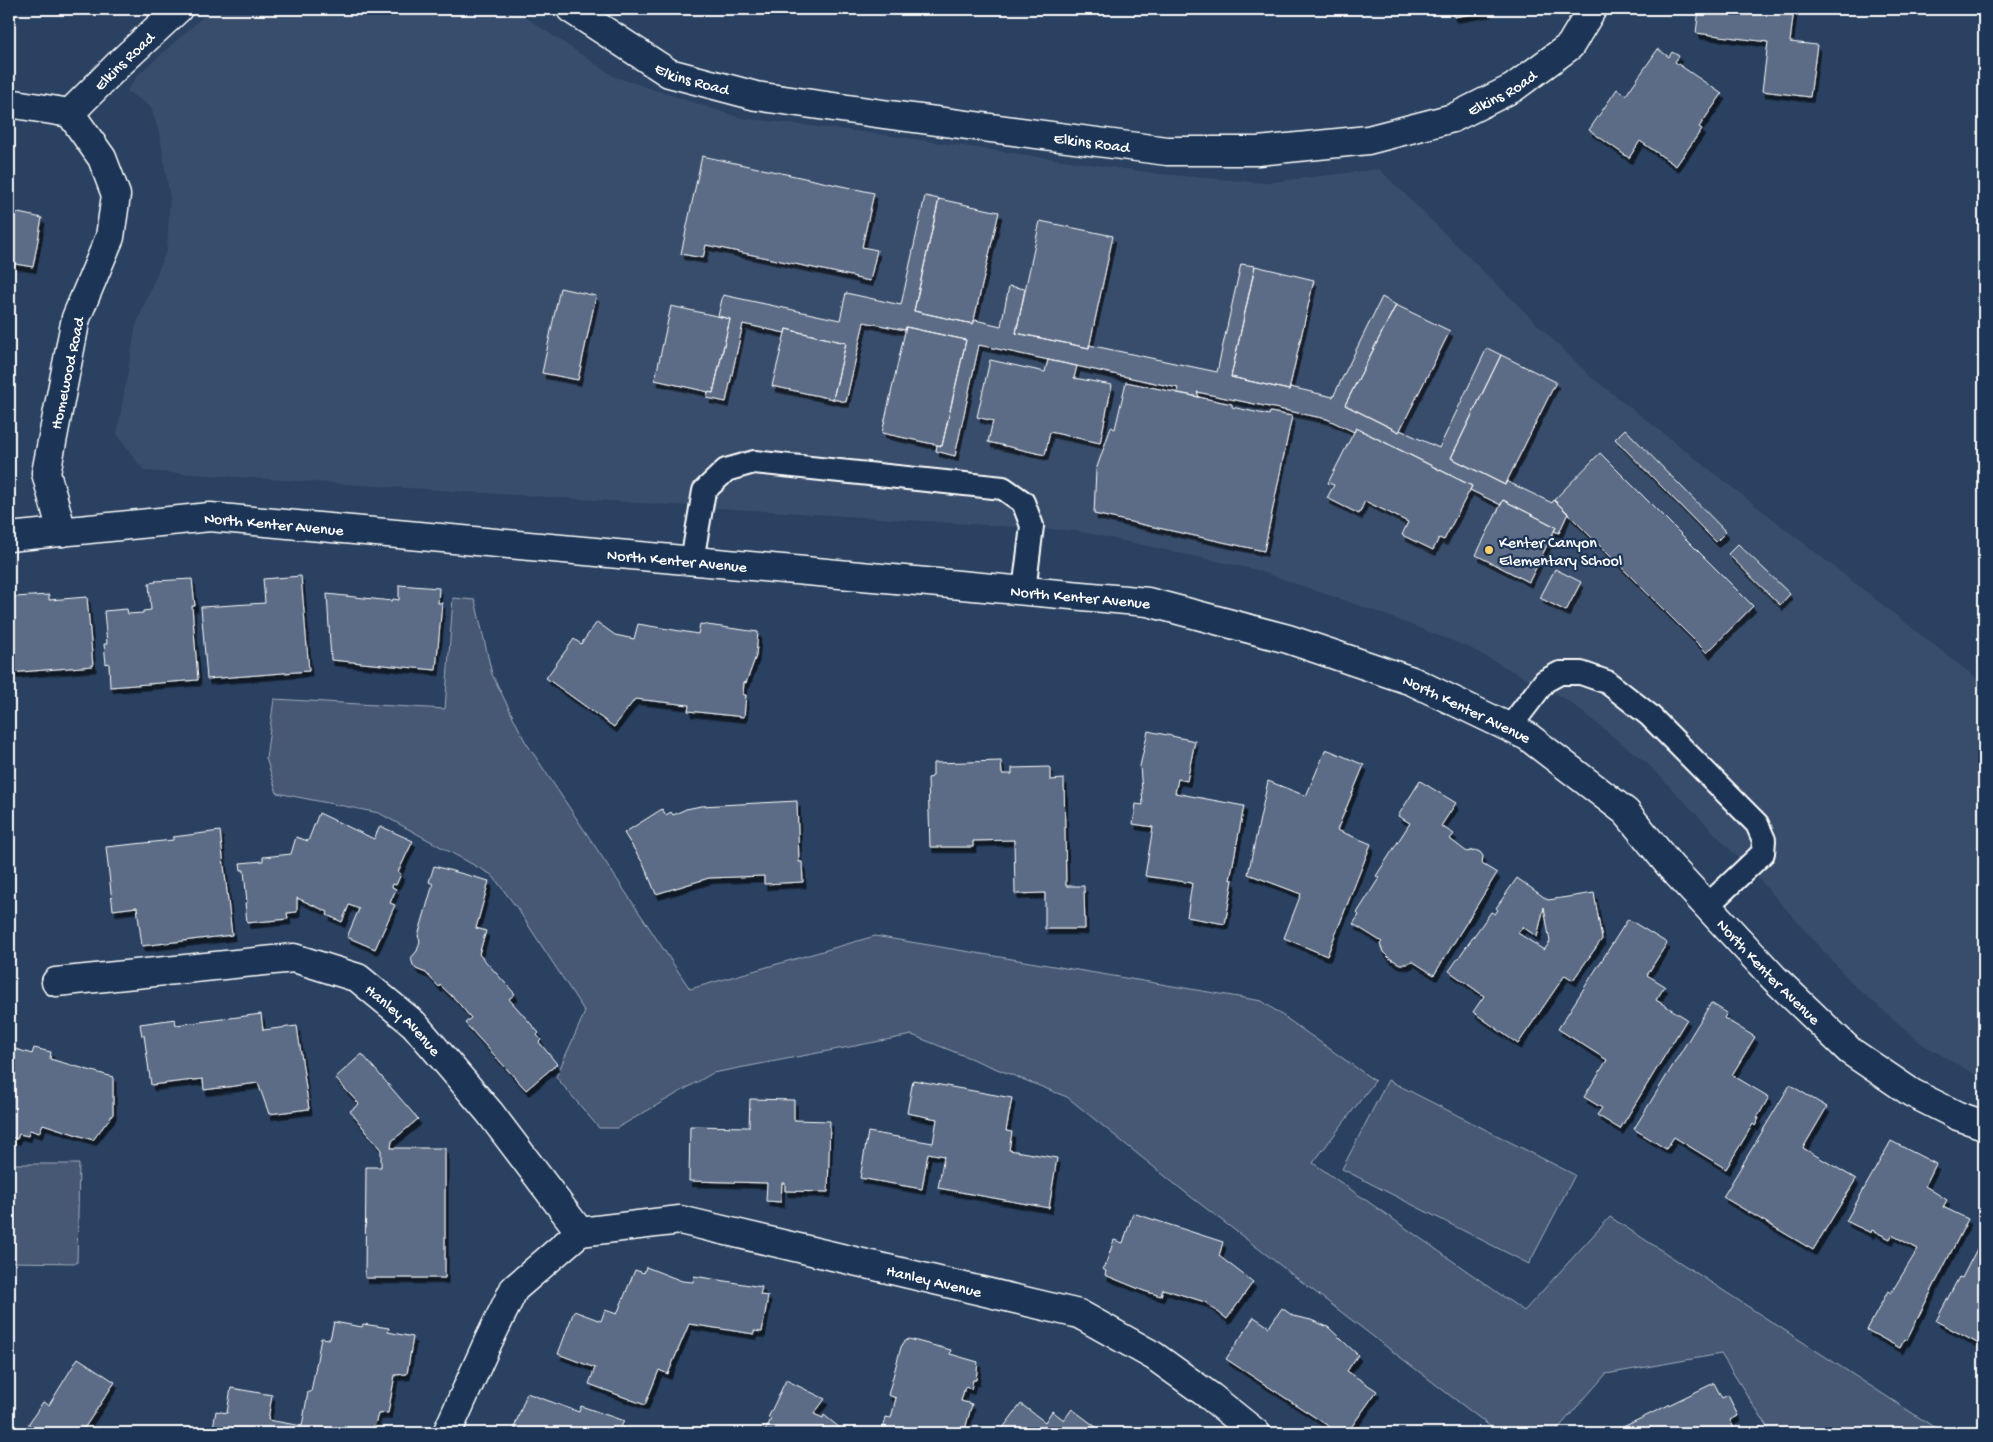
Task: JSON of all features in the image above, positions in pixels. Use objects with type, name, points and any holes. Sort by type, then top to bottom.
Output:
[{"type":"street","name":"Elkins Road","points":[[70,113],[178,9]]},
{"type":"street","name":"Elkins Road","points":[[571,9],[669,73],[756,96],[1167,151],[1258,152],[1368,140],[1453,118],[1513,88],[1570,46],[1592,9]]},
{"type":"street","points":[[9,103],[70,113]]},
{"type":"street","name":"Homewood Road","points":[[62,532],[46,473],[76,318],[110,237],[116,195],[102,158],[70,113]]},
{"type":"street","name":"North Kenter Avenue","points":[[9,537],[210,517],[1148,602],[1288,639],[1412,681],[1528,736],[1626,812],[1670,866],[1774,978],[1850,1050],[1912,1093],[1958,1116],[1984,1125]]},
{"type":"street","name":"Hanley Avenue","points":[[56,982],[294,958],[358,978],[414,1024],[490,1113],[580,1232],[680,1220],[1078,1314],[1154,1356],[1211,1397],[1256,1433]]},
{"type":"street","points":[[447,1433],[514,1289],[580,1232]]},
{"type":"lane","points":[[692,561],[704,491],[726,470],[754,462],[1003,488],[1023,502],[1032,526],[1024,591]]},
{"type":"lane","points":[[1510,726],[1545,681],[1560,673],[1581,673],[1607,682],[1635,703],[1758,824],[1764,840],[1763,853],[1708,905]]},
{"type":"shaded area","name":"Kenter Canyon Elementary School","points":[[212,9],[513,9],[615,77],[741,118],[871,133],[1160,174],[1264,183],[1379,169],[1591,377],[1984,684],[1984,1059],[1976,1075],[1922,1044],[1854,985],[1759,879],[1647,763],[1567,700],[1468,647],[1375,611],[1253,569],[1078,531],[144,471],[117,434],[136,325],[167,249],[170,198],[160,136],[151,107],[127,91],[139,74]]},
{"type":"shaded area","points":[[453,598],[475,600],[492,674],[525,741],[690,989],[875,936],[1262,1001],[1375,1081],[1313,1163],[1524,1311],[1610,1217],[1943,1433],[1771,1433],[1721,1354],[1606,1374],[1554,1433],[1499,1433],[1186,1193],[1067,1097],[912,1035],[713,1073],[617,1128],[599,1128],[556,1077],[585,1012],[517,908],[492,875],[379,813],[277,793],[266,758],[274,699],[445,709]]},
{"type":"shaded area","points":[[1388,1080],[1575,1175],[1529,1264],[1342,1169]]},
{"type":"shaded area","points":[[9,1164],[79,1164],[77,1263],[9,1262]]},
{"type":"building","points":[[1449,9],[1488,9],[1489,11],[1454,17]]},
{"type":"building","points":[[1699,9],[1794,9],[1790,42],[1817,45],[1810,97],[1762,91],[1768,42],[1696,33]]},
{"type":"building","points":[[1658,49],[1669,57],[1672,52],[1679,56],[1675,62],[1722,94],[1699,127],[1702,129],[1676,166],[1640,141],[1629,158],[1589,130],[1617,89],[1626,95]]},
{"type":"building","points":[[702,156],[874,193],[862,247],[877,250],[870,281],[706,245],[703,258],[681,254]]},
{"type":"building","points":[[925,196],[939,199],[914,311],[973,324],[975,320],[1001,326],[1009,286],[1025,289],[1016,333],[1089,348],[1089,345],[1217,372],[1241,264],[1255,266],[1231,377],[1289,390],[1290,387],[1333,397],[1382,297],[1396,305],[1345,405],[1399,432],[1400,430],[1439,448],[1487,348],[1501,355],[1451,458],[1505,485],[1506,481],[1552,503],[1554,500],[1568,513],[1559,533],[1554,531],[1556,527],[1503,500],[1501,505],[1470,490],[1472,486],[1356,428],[1354,432],[1327,419],[1197,392],[1199,397],[1177,393],[1178,388],[979,345],[955,456],[936,451],[937,445],[942,446],[966,340],[906,327],[905,330],[864,322],[846,402],[833,399],[846,343],[786,329],[785,333],[743,324],[726,402],[707,398],[708,392],[713,393],[730,319],[718,316],[723,295],[840,320],[846,293],[901,305]]},
{"type":"building","points":[[939,199],[999,212],[973,324],[914,311]]},
{"type":"building","points":[[9,211],[42,218],[33,267],[9,263]]},
{"type":"building","points":[[1040,221],[1113,236],[1089,348],[1016,333]]},
{"type":"building","points":[[1255,266],[1314,280],[1289,390],[1231,377]]},
{"type":"building","points":[[560,288],[596,296],[578,380],[542,373]]},
{"type":"building","points":[[1396,305],[1450,331],[1399,432],[1345,405]]},
{"type":"building","points":[[671,306],[730,319],[713,393],[655,380]]},
{"type":"building","points":[[906,327],[966,340],[942,446],[882,433]]},
{"type":"building","points":[[786,329],[846,343],[833,399],[772,386]]},
{"type":"building","points":[[1501,355],[1556,382],[1505,485],[1451,458]]},
{"type":"building","points":[[990,360],[1045,372],[1048,360],[1077,366],[1074,378],[1112,385],[1100,443],[1050,432],[1045,455],[988,442],[993,421],[977,417]]},
{"type":"building","points":[[1126,382],[1232,404],[1232,407],[1269,415],[1270,412],[1292,416],[1264,551],[1094,514],[1096,470],[1111,427],[1115,429]]},
{"type":"building","points":[[1356,428],[1472,486],[1444,540],[1439,538],[1433,550],[1402,535],[1408,522],[1365,501],[1359,514],[1327,498],[1334,485],[1328,483]]},
{"type":"building","points":[[1625,429],[1726,532],[1716,542],[1615,439]]},
{"type":"building","points":[[1600,453],[1753,606],[1707,653],[1554,500]]},
{"type":"building","points":[[1503,500],[1556,527],[1529,582],[1476,555]]},
{"type":"building","points":[[1738,544],[1790,594],[1780,605],[1728,554]]},
{"type":"building","points":[[1555,569],[1581,582],[1566,611],[1540,598]]},
{"type":"building","points":[[301,576],[309,671],[207,679],[201,607],[265,603],[263,579]]},
{"type":"building","points":[[192,579],[195,606],[192,606],[198,680],[110,687],[109,663],[106,664],[104,644],[107,644],[104,611],[127,609],[128,614],[143,613],[143,611],[151,610],[149,583]]},
{"type":"building","points":[[399,585],[439,588],[438,603],[442,603],[436,670],[331,660],[327,594],[392,601],[393,599],[399,600]]},
{"type":"building","points":[[9,592],[14,592],[14,597],[49,595],[49,600],[87,597],[93,666],[9,673]]},
{"type":"building","points":[[597,622],[615,635],[634,639],[638,624],[698,634],[700,624],[758,632],[756,656],[746,683],[744,682],[743,695],[746,695],[744,717],[688,711],[689,705],[635,699],[614,727],[546,678],[574,639],[581,644]]},
{"type":"building","points":[[1148,731],[1195,741],[1187,781],[1178,779],[1175,793],[1244,806],[1230,880],[1233,880],[1225,924],[1187,917],[1192,883],[1145,876],[1153,827],[1133,824],[1136,804],[1143,805],[1140,766]]},
{"type":"building","points":[[1326,749],[1364,765],[1337,830],[1371,844],[1327,956],[1284,938],[1301,894],[1248,874],[1268,781],[1306,796]]},
{"type":"building","points":[[1001,761],[1002,774],[1012,774],[1012,768],[1050,767],[1050,780],[1064,779],[1066,886],[1084,886],[1085,929],[1045,929],[1045,893],[1015,894],[1014,840],[973,841],[973,847],[930,847],[928,778],[933,775],[933,763]]},
{"type":"building","points":[[1420,781],[1456,803],[1441,826],[1454,834],[1450,839],[1467,852],[1475,850],[1480,852],[1483,856],[1482,864],[1497,873],[1434,975],[1412,961],[1400,964],[1389,958],[1383,952],[1380,944],[1382,942],[1353,924],[1359,915],[1357,913],[1379,878],[1376,876],[1410,823],[1398,816]]},
{"type":"building","points":[[797,801],[799,862],[802,862],[803,882],[764,884],[764,876],[709,878],[656,894],[644,865],[624,833],[662,809],[666,815],[671,812],[673,815],[686,809],[701,806]]},
{"type":"building","points":[[319,813],[374,839],[380,826],[413,841],[398,872],[401,874],[396,885],[393,884],[392,887],[396,889],[390,903],[395,905],[375,949],[347,937],[359,909],[349,905],[342,922],[327,915],[328,912],[297,898],[297,912],[287,913],[288,919],[247,923],[244,870],[241,870],[240,863],[263,861],[263,857],[291,854],[296,837],[308,841]]},
{"type":"building","points":[[220,831],[232,935],[142,946],[137,907],[113,910],[106,847],[173,840],[173,837]]},
{"type":"building","points":[[434,866],[489,881],[476,928],[486,931],[479,954],[515,994],[509,999],[539,1033],[537,1035],[541,1040],[539,1042],[557,1064],[526,1090],[465,1023],[471,1018],[456,1000],[440,985],[439,987],[426,973],[416,969],[413,965],[411,958],[417,951],[420,941],[418,936],[433,884],[429,882]]},
{"type":"building","points":[[1517,878],[1548,900],[1594,893],[1602,939],[1573,980],[1565,975],[1518,1044],[1473,1012],[1484,996],[1449,971],[1491,912],[1495,914],[1498,910],[1496,908]],"holes":[[[1544,907],[1550,942],[1544,950],[1518,933],[1523,927],[1537,937]]]},
{"type":"building","points":[[1628,919],[1667,943],[1647,975],[1665,986],[1656,1000],[1687,1019],[1620,1129],[1597,1115],[1602,1108],[1584,1097],[1607,1060],[1558,1029]]},
{"type":"building","points":[[1711,1003],[1727,1013],[1724,1018],[1755,1037],[1732,1075],[1769,1097],[1757,1118],[1759,1118],[1755,1126],[1753,1124],[1726,1169],[1674,1137],[1666,1149],[1634,1129]]},
{"type":"building","points":[[261,1014],[263,1030],[297,1026],[309,1109],[269,1114],[258,1083],[204,1090],[203,1079],[151,1085],[144,1035],[142,1036],[140,1024],[175,1019],[176,1025]]},
{"type":"building","points":[[9,1047],[32,1054],[34,1048],[51,1052],[50,1059],[113,1077],[113,1114],[93,1140],[43,1124],[39,1133],[30,1130],[28,1136],[19,1134],[17,1139],[9,1137]]},
{"type":"building","points":[[362,1054],[418,1119],[392,1141],[391,1148],[445,1148],[445,1278],[365,1278],[366,1167],[381,1167],[381,1150],[350,1111],[359,1104],[335,1078]]},
{"type":"building","points":[[913,1080],[1012,1098],[1006,1131],[1012,1132],[1009,1150],[1057,1158],[1049,1208],[938,1188],[944,1156],[928,1153],[922,1189],[860,1178],[868,1132],[933,1143],[937,1119],[907,1113]]},
{"type":"building","points":[[1790,1085],[1827,1107],[1803,1148],[1856,1179],[1813,1250],[1723,1197]]},
{"type":"building","points":[[750,1099],[794,1100],[794,1120],[830,1121],[828,1192],[785,1191],[785,1183],[782,1183],[781,1202],[766,1201],[767,1183],[689,1181],[690,1126],[749,1127]]},
{"type":"building","points":[[1891,1141],[1936,1164],[1925,1186],[1947,1200],[1943,1207],[1968,1219],[1906,1341],[1904,1340],[1900,1348],[1867,1330],[1888,1291],[1891,1293],[1918,1249],[1892,1235],[1890,1239],[1872,1230],[1871,1233],[1846,1221]]},
{"type":"building","points":[[1133,1213],[1223,1242],[1219,1256],[1253,1282],[1227,1319],[1205,1302],[1163,1289],[1161,1296],[1105,1275],[1106,1271],[1102,1269],[1114,1240],[1123,1243]]},
{"type":"building","points":[[1984,1221],[1984,1341],[1981,1340],[1979,1344],[1936,1321],[1959,1277],[1962,1278],[1983,1237],[1977,1234]]},
{"type":"building","points":[[646,1267],[682,1281],[693,1282],[694,1276],[762,1287],[760,1295],[768,1296],[762,1332],[754,1331],[754,1334],[689,1324],[668,1374],[659,1370],[645,1405],[589,1384],[595,1368],[558,1354],[574,1311],[601,1321],[605,1310],[617,1314],[635,1270],[644,1273]]},
{"type":"building","points":[[1282,1308],[1293,1316],[1311,1320],[1328,1327],[1358,1355],[1347,1371],[1377,1391],[1347,1433],[1339,1433],[1226,1359],[1254,1317],[1269,1327]]},
{"type":"building","points":[[334,1322],[362,1327],[363,1324],[389,1328],[388,1332],[413,1337],[407,1374],[395,1375],[388,1413],[378,1414],[375,1424],[368,1433],[212,1433],[216,1411],[227,1413],[231,1388],[272,1395],[268,1420],[302,1426],[308,1392],[311,1392],[321,1338],[330,1339]]},
{"type":"building","points":[[909,1339],[951,1350],[950,1354],[978,1362],[976,1380],[973,1380],[971,1389],[965,1387],[961,1401],[972,1404],[964,1433],[882,1433],[886,1417],[891,1418],[896,1398],[888,1395],[901,1347]]},
{"type":"building","points":[[78,1358],[115,1382],[81,1433],[29,1433],[29,1423],[43,1402],[49,1405]]},
{"type":"building","points":[[786,1380],[825,1399],[814,1414],[823,1418],[824,1415],[846,1433],[764,1433],[771,1419],[768,1418]]},
{"type":"building","points":[[1714,1383],[1722,1398],[1728,1395],[1738,1416],[1730,1420],[1736,1433],[1621,1433],[1619,1429]]},
{"type":"building","points":[[527,1393],[579,1412],[581,1406],[624,1421],[621,1427],[637,1433],[521,1433],[522,1431],[514,1428]]},
{"type":"building","points":[[1021,1404],[1045,1422],[1052,1411],[1064,1420],[1072,1409],[1104,1433],[999,1433]]},
{"type":"place","name":"Kenter Canyon Elementary School","points":[[1489,550]]}]
